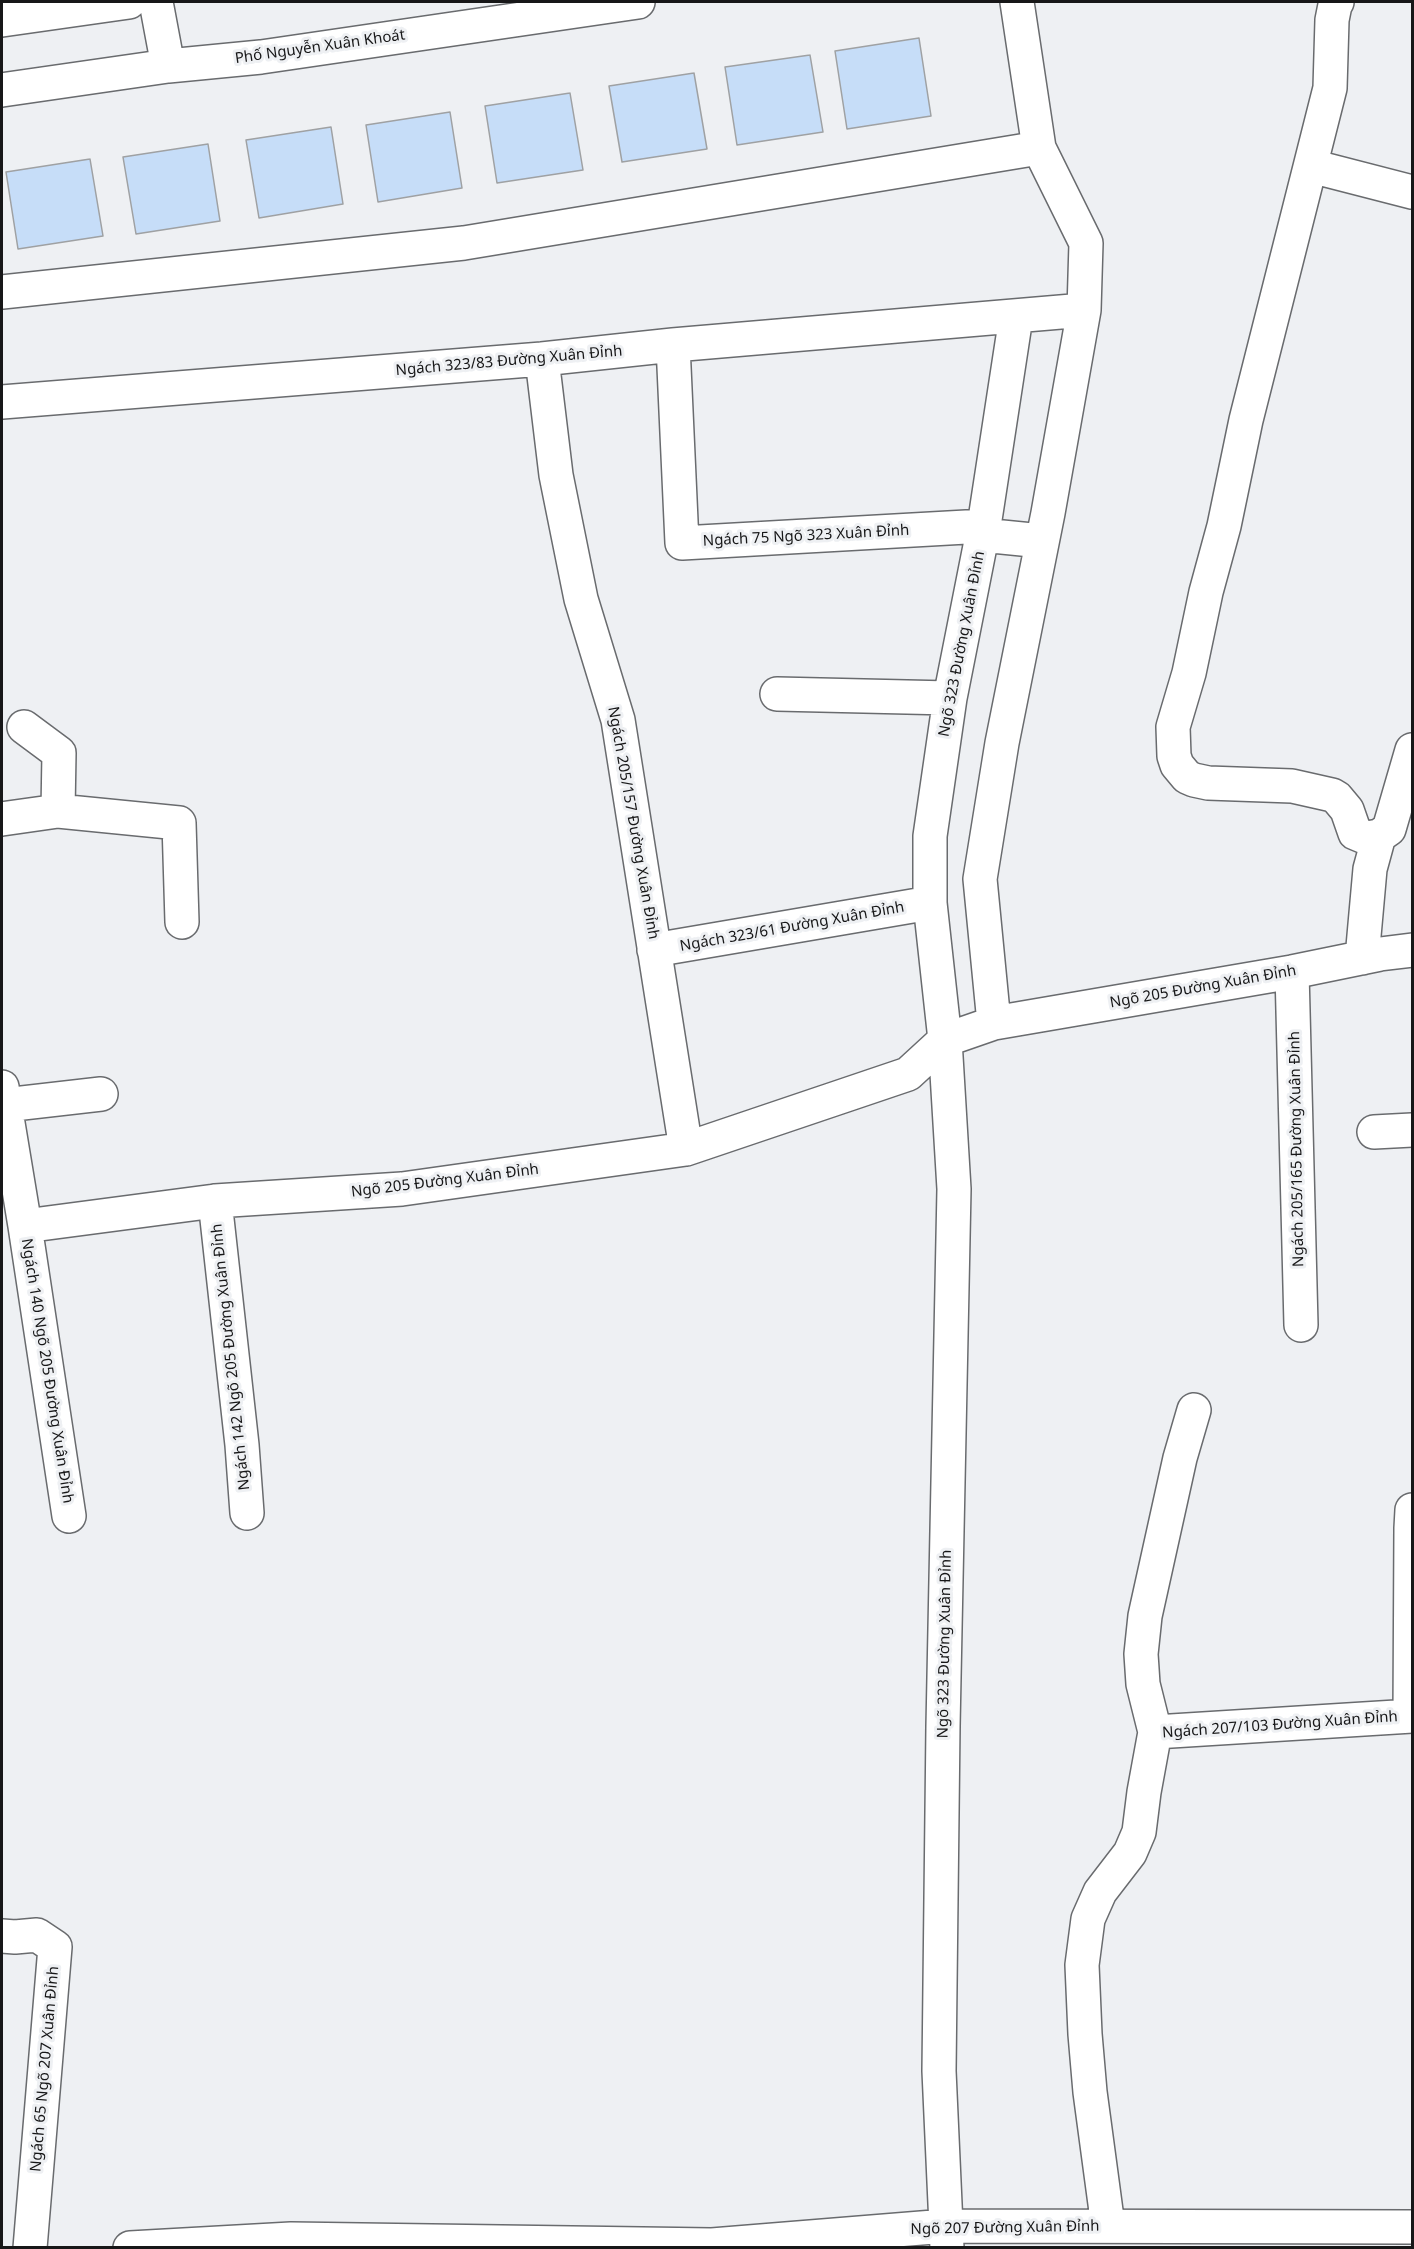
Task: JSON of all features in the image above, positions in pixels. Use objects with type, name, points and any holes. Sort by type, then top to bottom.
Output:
[{"type":"street","points":[[2,20],[129,2]]},
{"type":"street","points":[[156,2],[168,66]]},
{"type":"street","name":"Phố Nguyễn Xuân Khoát","points":[[2,90],[168,66],[261,57],[638,2]]},
{"type":"street","points":[[945,1040],[994,1023],[980,879],[1002,743],[1084,310],[1086,243],[1039,148],[1017,2]]},
{"type":"street","points":[[1337,2],[1332,20],[1330,88],[1246,420],[1224,526],[1206,592],[1190,673],[1173,727],[1174,756],[1177,765],[1187,777],[1194,780],[1208,783],[1292,786],[1332,795],[1347,810],[1355,833],[1367,838],[1379,836],[1392,824],[1413,750]]},
{"type":"street","points":[[2,292],[464,243],[1039,148]]},
{"type":"street","points":[[1311,166],[1413,192]]},
{"type":"street","points":[[1016,317],[1084,310]]},
{"type":"street","name":"Ngách 323/83 Đường Xuân Đỉnh","points":[[2,402],[542,359],[673,345],[1016,317]]},
{"type":"street","name":"Ngõ 323 Đường Xuân Đỉnh","points":[[946,2237],[939,2071],[943,1714],[954,1189],[945,1040],[930,903],[930,836],[950,698],[983,530],[1016,317]]},
{"type":"street","name":"Ngách 75 Ngõ 323 Xuân Đỉnh","points":[[673,345],[682,543],[983,530]]},
{"type":"street","name":"Ngách 205/157 Đường Xuân Đỉnh","points":[[542,359],[556,475],[581,599],[618,720],[686,1149]]},
{"type":"street","points":[[983,530],[1042,541]]},
{"type":"street","points":[[777,694],[950,698]]},
{"type":"street","points":[[24,727],[58,753],[58,811]]},
{"type":"street","points":[[2,819],[58,811],[179,823],[182,922]]},
{"type":"street","points":[[1362,958],[1370,869],[1379,836]]},
{"type":"street","name":"Ngách 323/61 Đường Xuân Đỉnh","points":[[654,950],[930,903]]},
{"type":"street","name":"Ngõ 205 Đường Xuân Đỉnh","points":[[994,1023],[1413,951]]},
{"type":"street","name":"Ngách 205/165 Đường Xuân Đỉnh","points":[[1292,972],[1301,1325]]},
{"type":"street","name":"Ngõ 205 Đường Xuân Đỉnh","points":[[25,1226],[215,1201],[402,1189],[686,1149],[908,1074],[945,1040]]},
{"type":"street","points":[[25,1226],[3,1096],[101,1094]]},
{"type":"street","points":[[1374,1132],[1413,1130]]},
{"type":"street","name":"Ngách 142 Ngõ 205 Đường Xuân Đỉnh","points":[[215,1201],[242,1445],[247,1513]]},
{"type":"street","name":"Ngách 140 Ngõ 205 Đường Xuân Đỉnh","points":[[25,1226],[69,1516]]},
{"type":"street","points":[[1155,1732],[1143,1684],[1141,1654],[1145,1616],[1180,1458],[1194,1410]]},
{"type":"street","points":[[1412,1716],[1411,1528],[1413,1510]]},
{"type":"street","name":"Ngách 207/103 Đường Xuân Đỉnh","points":[[1108,2226],[1084,2034],[1082,1965],[1088,1920],[1100,1892],[1130,1853],[1139,1832],[1155,1732],[1412,1716]]},
{"type":"street","name":"Ngách 65 Ngõ 207 Xuân Đỉnh","points":[[2,1936],[15,1938],[37,1935],[55,1947],[30,2247]]},
{"type":"street","name":"Ngõ 207 Đường Xuân Đỉnh","points":[[130,2247],[291,2239],[465,2245],[712,2245],[946,2237],[1108,2226],[1413,2227]]},
{"type":"building","points":[[919,38],[931,116],[847,129],[835,51]]},
{"type":"building","points":[[810,55],[823,132],[737,145],[725,67]]},
{"type":"building","points":[[694,73],[707,149],[622,162],[609,86]]},
{"type":"building","points":[[570,93],[583,170],[497,183],[485,106]]},
{"type":"building","points":[[450,112],[462,188],[378,202],[366,125]]},
{"type":"building","points":[[331,127],[343,204],[259,218],[246,140]]},
{"type":"building","points":[[208,144],[220,221],[136,234],[123,157]]},
{"type":"building","points":[[90,159],[103,236],[18,249],[6,172]]}]
